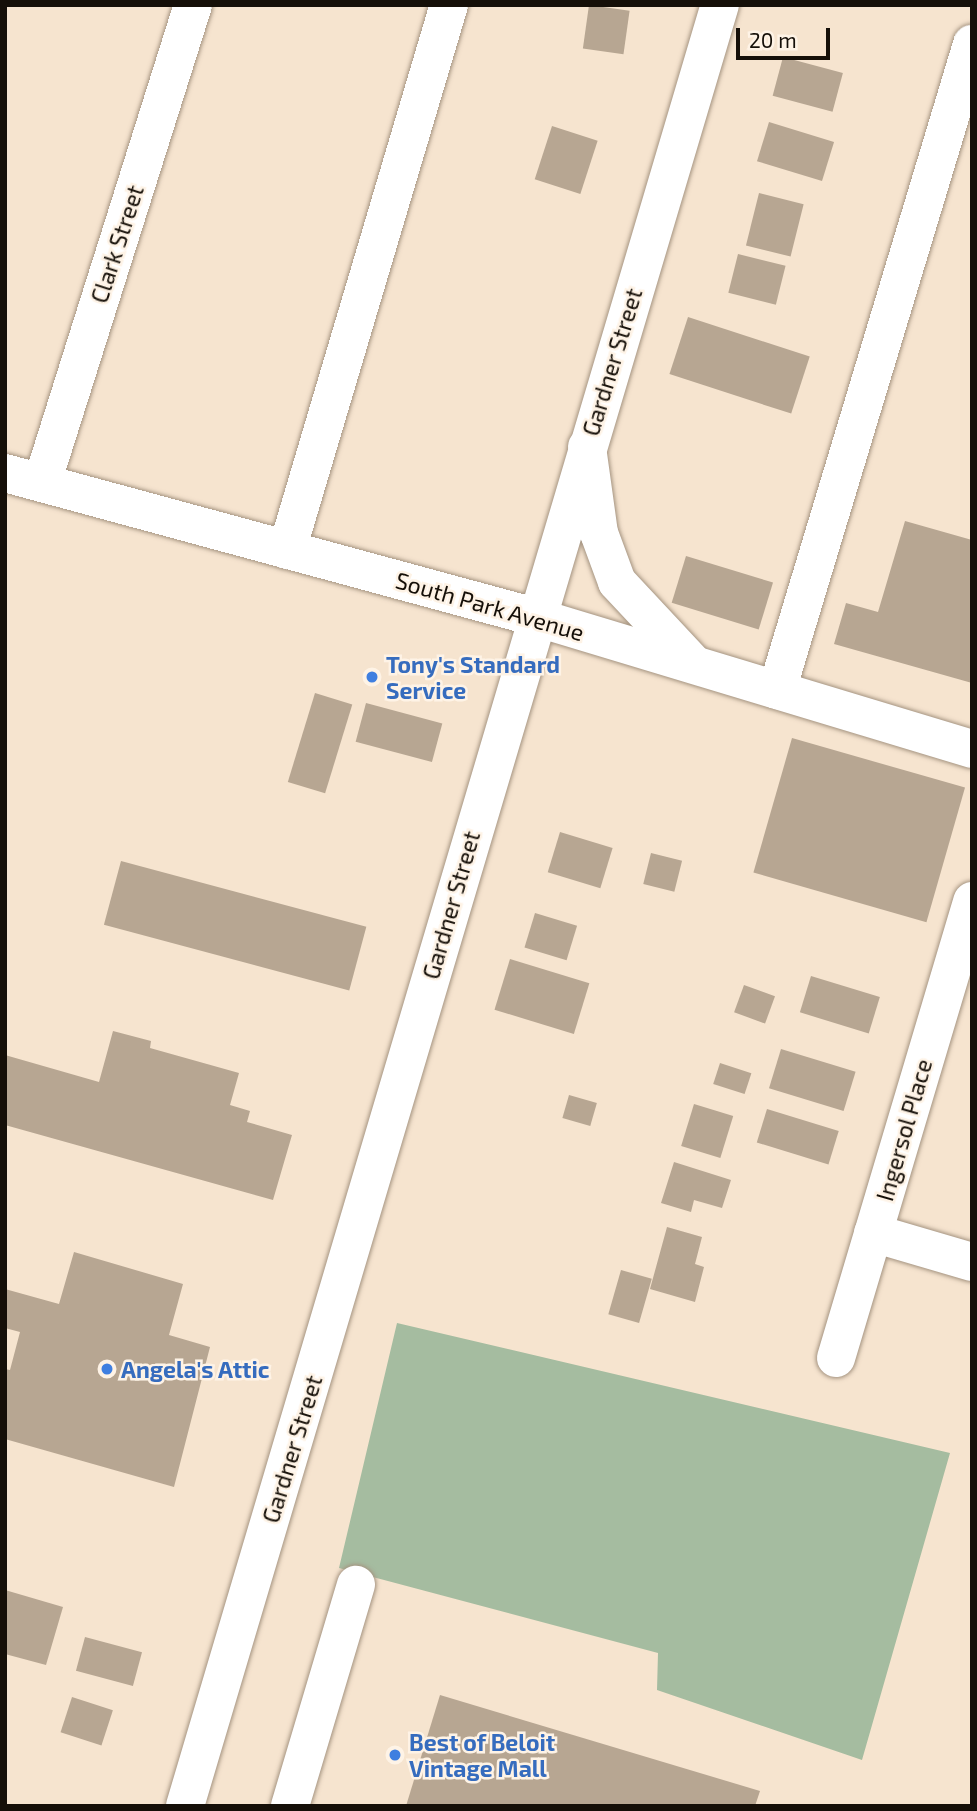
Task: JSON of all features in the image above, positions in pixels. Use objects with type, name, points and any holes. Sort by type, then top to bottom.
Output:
[{"type":"street","name":"Clark Street","points":[[42,483],[192,5]]},
{"type":"street","points":[[287,550],[449,5]]},
{"type":"street","name":"Gardner Street","points":[[185,1806],[535,617],[720,5]]},
{"type":"street","points":[[777,690],[972,44]]},
{"type":"street","points":[[587,447],[599,533],[617,582],[695,665]]},
{"type":"street","name":"South Park Avenue","points":[[5,473],[535,617],[972,749]]},
{"type":"street","name":"Ingersol Place","points":[[836,1359],[873,1233],[958,1000],[972,901]]},
{"type":"street","points":[[873,1233],[972,1262]]},
{"type":"street","points":[[290,1806],[356,1585]]},
{"type":"green space","points":[[397,1323],[950,1453],[862,1760],[657,1690],[658,1653],[339,1568]]},
{"type":"building","points":[[589,5],[630,11],[623,54],[583,49]]},
{"type":"building","points":[[783,57],[843,73],[833,112],[773,96]]},
{"type":"building","points":[[769,122],[834,142],[822,181],[757,161]]},
{"type":"building","points":[[552,126],[598,141],[580,194],[535,179]]},
{"type":"building","points":[[759,193],[804,204],[791,257],[746,245]]},
{"type":"building","points":[[738,254],[786,266],[776,305],[728,293]]},
{"type":"building","points":[[688,317],[810,357],[791,414],[669,374]]},
{"type":"building","points":[[905,521],[972,540],[972,683],[834,644],[846,603],[878,612]]},
{"type":"building","points":[[686,556],[773,583],[759,629],[672,603]]},
{"type":"building","points":[[315,693],[352,704],[325,793],[288,782]]},
{"type":"building","points":[[366,703],[442,723],[432,762],[356,742]]},
{"type":"building","points":[[792,738],[965,788],[926,922],[753,873]]},
{"type":"building","points":[[560,832],[613,848],[600,888],[548,872]]},
{"type":"building","points":[[651,853],[682,861],[674,892],[643,884]]},
{"type":"building","points":[[121,861],[366,927],[349,990],[104,925]]},
{"type":"building","points":[[535,913],[577,926],[567,960],[524,947]]},
{"type":"building","points":[[510,959],[589,983],[574,1034],[495,1010]]},
{"type":"building","points":[[811,976],[880,997],[869,1033],[800,1012]]},
{"type":"building","points":[[744,985],[775,996],[765,1024],[734,1012]]},
{"type":"building","points":[[113,1031],[151,1041],[150,1048],[239,1073],[230,1105],[250,1111],[247,1122],[292,1135],[273,1200],[5,1125],[5,1055],[99,1082]]},
{"type":"building","points":[[781,1049],[856,1072],[844,1111],[769,1088]]},
{"type":"building","points":[[720,1063],[751,1073],[745,1094],[713,1084]]},
{"type":"building","points":[[569,1095],[597,1103],[590,1126],[562,1118]]},
{"type":"building","points":[[694,1104],[733,1116],[720,1158],[681,1146]]},
{"type":"building","points":[[767,1109],[839,1131],[828,1164],[757,1142]]},
{"type":"building","points":[[674,1162],[731,1180],[722,1208],[694,1200],[691,1212],[661,1203]]},
{"type":"building","points":[[667,1227],[702,1237],[695,1264],[704,1267],[695,1302],[650,1289]]},
{"type":"building","name":"Angela's Attic","points":[[74,1252],[183,1284],[169,1335],[210,1347],[174,1487],[5,1439],[5,1369],[10,1370],[20,1332],[5,1328],[5,1289],[59,1304]]},
{"type":"building","points":[[621,1270],[652,1279],[639,1323],[608,1314]]},
{"type":"building","points":[[5,1590],[63,1607],[46,1665],[5,1654]]},
{"type":"building","points":[[85,1637],[142,1652],[133,1686],[76,1671]]},
{"type":"building","points":[[440,1695],[760,1791],[755,1806],[406,1806]]},
{"type":"building","points":[[72,1697],[113,1710],[101,1745],[61,1732]]},
{"type":"place","name":"Tony's Standard Service","points":[[372,677]]},
{"type":"place","name":"Angela's Attic","points":[[107,1369]]},
{"type":"place","name":"Best of Beloit Vintage Mall","points":[[395,1755]]}]
